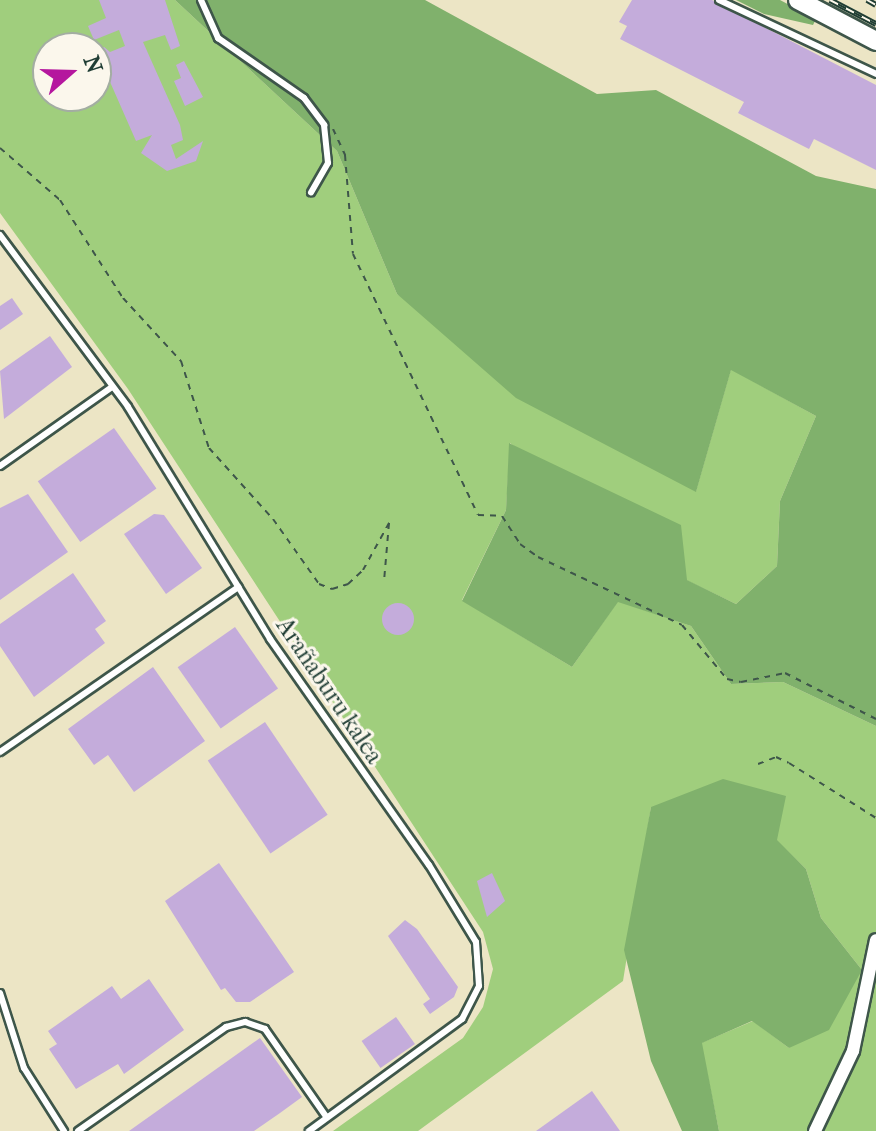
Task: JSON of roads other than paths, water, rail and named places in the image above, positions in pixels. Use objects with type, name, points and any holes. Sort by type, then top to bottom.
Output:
[{"type":"main road","points":[[798,0],[876,41]]},
{"type":"street","points":[[815,1131],[853,1051],[876,940]]},
{"type":"lane","points":[[201,0],[218,38],[304,98],[324,125],[328,163],[311,192]]},
{"type":"lane","points":[[719,0],[876,74]]},
{"type":"lane","name":"Arañaburu kalea","points":[[0,235],[112,387],[238,587],[465,918],[480,957],[479,986],[462,1019],[309,1131]]},
{"type":"lane","points":[[0,466],[112,387]]},
{"type":"lane","points":[[0,752],[238,587]]},
{"type":"lane","points":[[0,993],[24,1068],[64,1131]]},
{"type":"lane","points":[[78,1131],[226,1027],[245,1022],[265,1029],[327,1118]]},
{"type":"lane","points":[[53,1115],[54,1131]]},
{"type":"railway","points":[[830,0],[876,24]]},
{"type":"railway","points":[[867,0],[876,5]]}]
